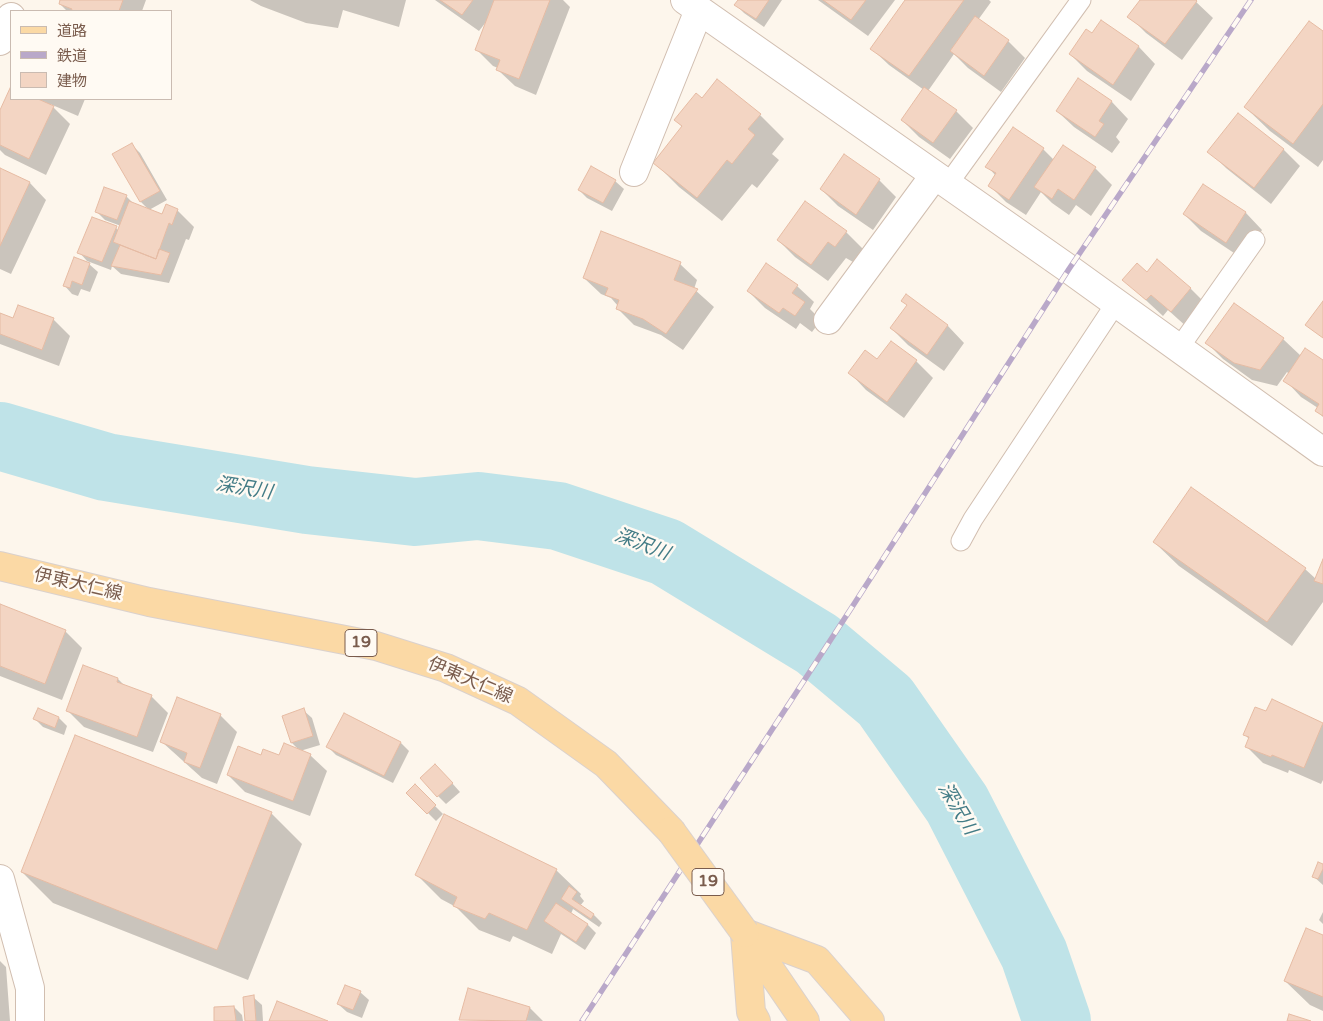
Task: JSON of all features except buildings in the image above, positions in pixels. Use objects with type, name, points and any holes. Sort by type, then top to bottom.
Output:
[{"type":"main road","name":"伊東大仁線","points":[[0,566],[150,602],[376,646],[446,668],[518,701],[606,764],[671,831],[745,933],[805,1021]]},
{"type":"main road","points":[[756,1021],[751,1012],[745,933],[817,960],[870,1021]]},
{"type":"street","points":[[634,172],[692,5],[1116,303],[1323,452]]},
{"type":"street","points":[[0,41],[10,19]]},
{"type":"street","points":[[828,320],[941,180]]},
{"type":"street","points":[[0,879],[30,988],[30,1021]]},
{"type":"lane","points":[[941,180],[1081,0]]},
{"type":"lane","points":[[1178,348],[1255,240]]},
{"type":"lane","points":[[961,541],[973,519],[1116,303]]},
{"type":"waterway","name":"深沢川","points":[[0,436],[106,467],[307,500],[415,512],[478,506],[558,516],[666,552],[817,644],[885,701],[957,804],[1034,954],[1057,1021]]},
{"type":"railway","points":[[582,1021],[854,604],[1069,269],[1251,0]]}]
